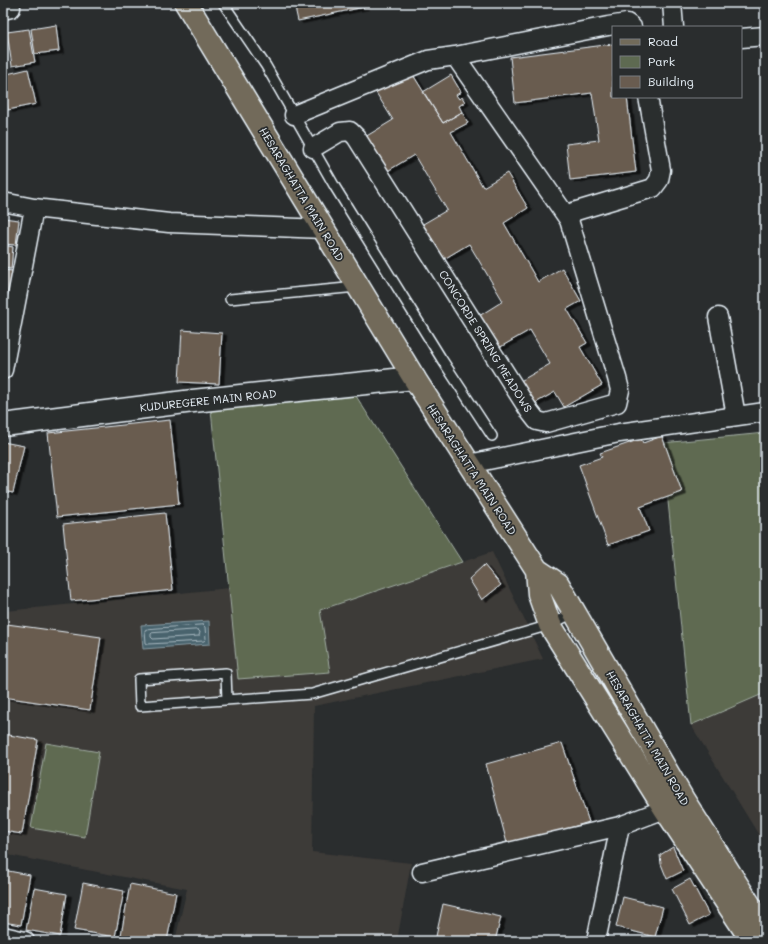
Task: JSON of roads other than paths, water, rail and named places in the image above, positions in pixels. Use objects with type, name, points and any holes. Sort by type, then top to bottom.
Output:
[{"type":"main road","name":"HESARAGHATTA MAIN ROAD","points":[[186,3],[414,378],[469,464],[537,570],[558,584],[575,612],[675,805],[765,928]]},
{"type":"main road","points":[[537,570],[540,594],[550,625],[675,805],[752,941]]},
{"type":"street","points":[[672,3],[674,26]]},
{"type":"street","points":[[294,115],[428,60],[608,26],[628,23],[631,26]]},
{"type":"street","points":[[742,38],[765,36]]},
{"type":"street","points":[[455,56],[570,220]]},
{"type":"street","points":[[570,220],[573,212],[653,188],[659,180],[661,170],[648,98]]},
{"type":"street","name":"CONCORDE SPRING MEADOWS","points":[[312,148],[340,132],[350,131],[356,137],[530,412],[536,421],[546,423],[618,403],[620,390],[570,220]]},
{"type":"street","points":[[3,202],[34,208],[169,223],[323,229]]},
{"type":"street","points":[[3,370],[34,208]]},
{"type":"street","points":[[718,317],[736,416]]},
{"type":"street","name":"KUDUREGERE MAIN ROAD","points":[[3,425],[201,400],[414,378]]},
{"type":"street","points":[[469,464],[619,433],[765,412]]},
{"type":"street","points":[[422,872],[620,826],[675,805]]},
{"type":"street","points":[[596,941],[620,826]]},
{"type":"street","points":[[3,936],[25,941]]},
{"type":"lane","points":[[224,3],[266,66],[335,187],[492,436]]},
{"type":"lane","points":[[230,299],[358,286]]},
{"type":"lane","points":[[228,700],[226,673],[139,679],[140,706],[228,700],[312,694],[550,625],[575,612]]},
{"type":"water","points":[[209,621],[210,644],[143,649],[141,625]]}]
